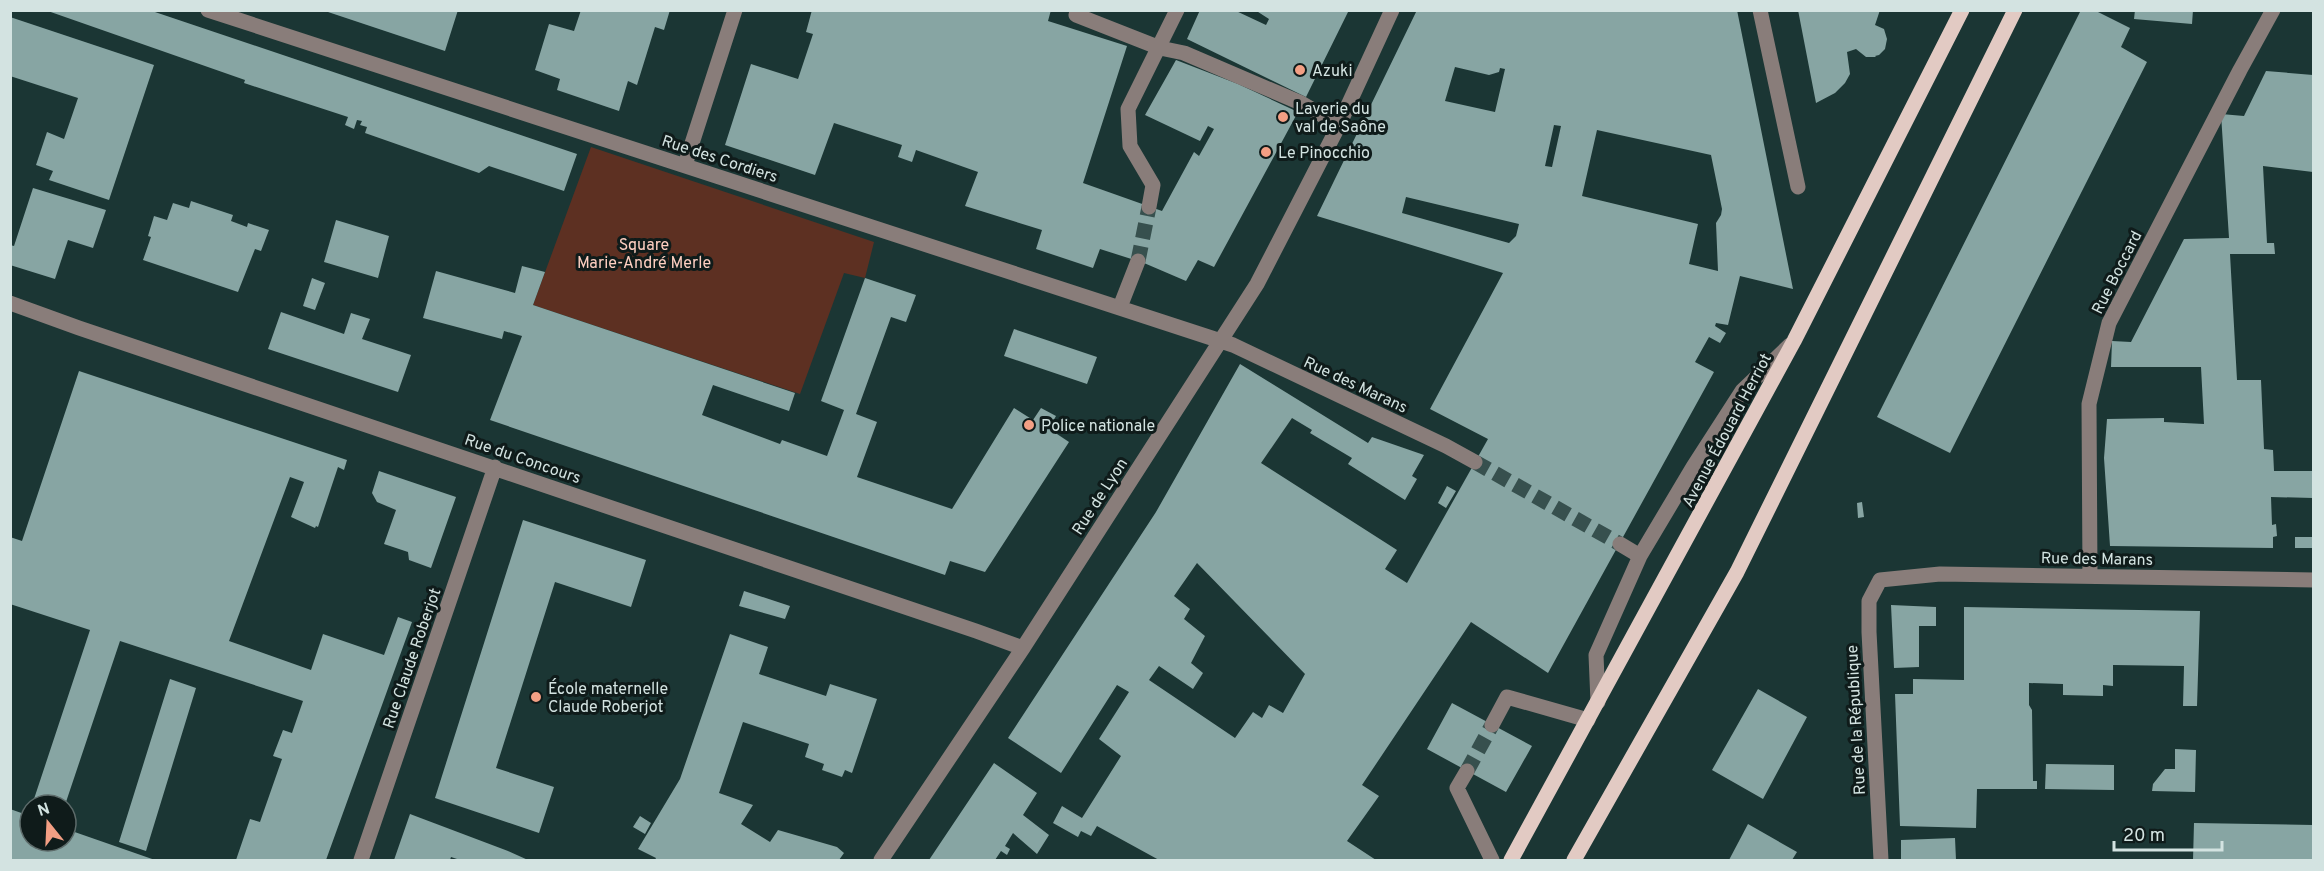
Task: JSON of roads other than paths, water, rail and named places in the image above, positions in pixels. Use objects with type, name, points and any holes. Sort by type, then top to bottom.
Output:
[{"type":"main road","name":"Avenue Édouard Herriot","points":[[1511,861],[1794,341],[1962,10]]},
{"type":"main road","points":[[1574,861],[1737,572],[2015,10]]},
{"type":"street","name":"Rue des Cordiers","points":[[208,10],[1220,341]]},
{"type":"street","points":[[685,165],[735,10]]},
{"type":"street","points":[[1149,207],[1154,185],[1130,147],[1128,109],[1177,10]]},
{"type":"street","name":"Rue de Lyon","points":[[881,861],[1023,648],[1257,284],[1339,125],[1392,10]]},
{"type":"street","points":[[1760,10],[1798,187]]},
{"type":"street","points":[[2001,40],[2007,10]]},
{"type":"street","name":"Rue Boccard","points":[[2090,576],[2089,404],[2109,323],[2273,10]]},
{"type":"street","points":[[1076,15],[1160,48],[1184,53],[1301,103],[1339,125]]},
{"type":"street","points":[[1120,307],[1138,261]]},
{"type":"street","name":"Rue du Concours","points":[[10,303],[1023,648]]},
{"type":"street","name":"Rue des Marans","points":[[1220,341],[1446,446],[1475,462]]},
{"type":"street","points":[[1598,702],[1596,655],[1641,556],[1693,467],[1742,391],[1794,341]]},
{"type":"street","name":"Rue Claude Roberjot","points":[[361,861],[495,467]]},
{"type":"street","points":[[1620,544],[1641,556]]},
{"type":"street","name":"Rue des Marans","points":[[1880,580],[1940,574],[2313,580]]},
{"type":"street","name":"Rue de la République","points":[[1880,580],[1869,601],[1869,632],[1881,861]]},
{"type":"street","points":[[1492,725],[1507,697],[1588,720]]},
{"type":"street","points":[[1467,771],[1457,788],[1492,861]]},
{"type":"tunnel","points":[[1138,261],[1149,207]]},
{"type":"tunnel","points":[[1475,462],[1620,544]]},
{"type":"tunnel","points":[[1467,771],[1492,725]]},
{"type":"place","name":"Azuki","points":[[1300,70]]},
{"type":"place","name":"Laverie du val de Saône","points":[[1283,117]]},
{"type":"place","name":"Le Pinocchio","points":[[1266,152]]},
{"type":"place","name":"Police nationale","points":[[1029,425]]},
{"type":"place","name":"École maternelle Claude Roberjot","points":[[536,697]]},
{"type":"park label","name":"Square Marie-André Merle","points":[[644,253]]}]
